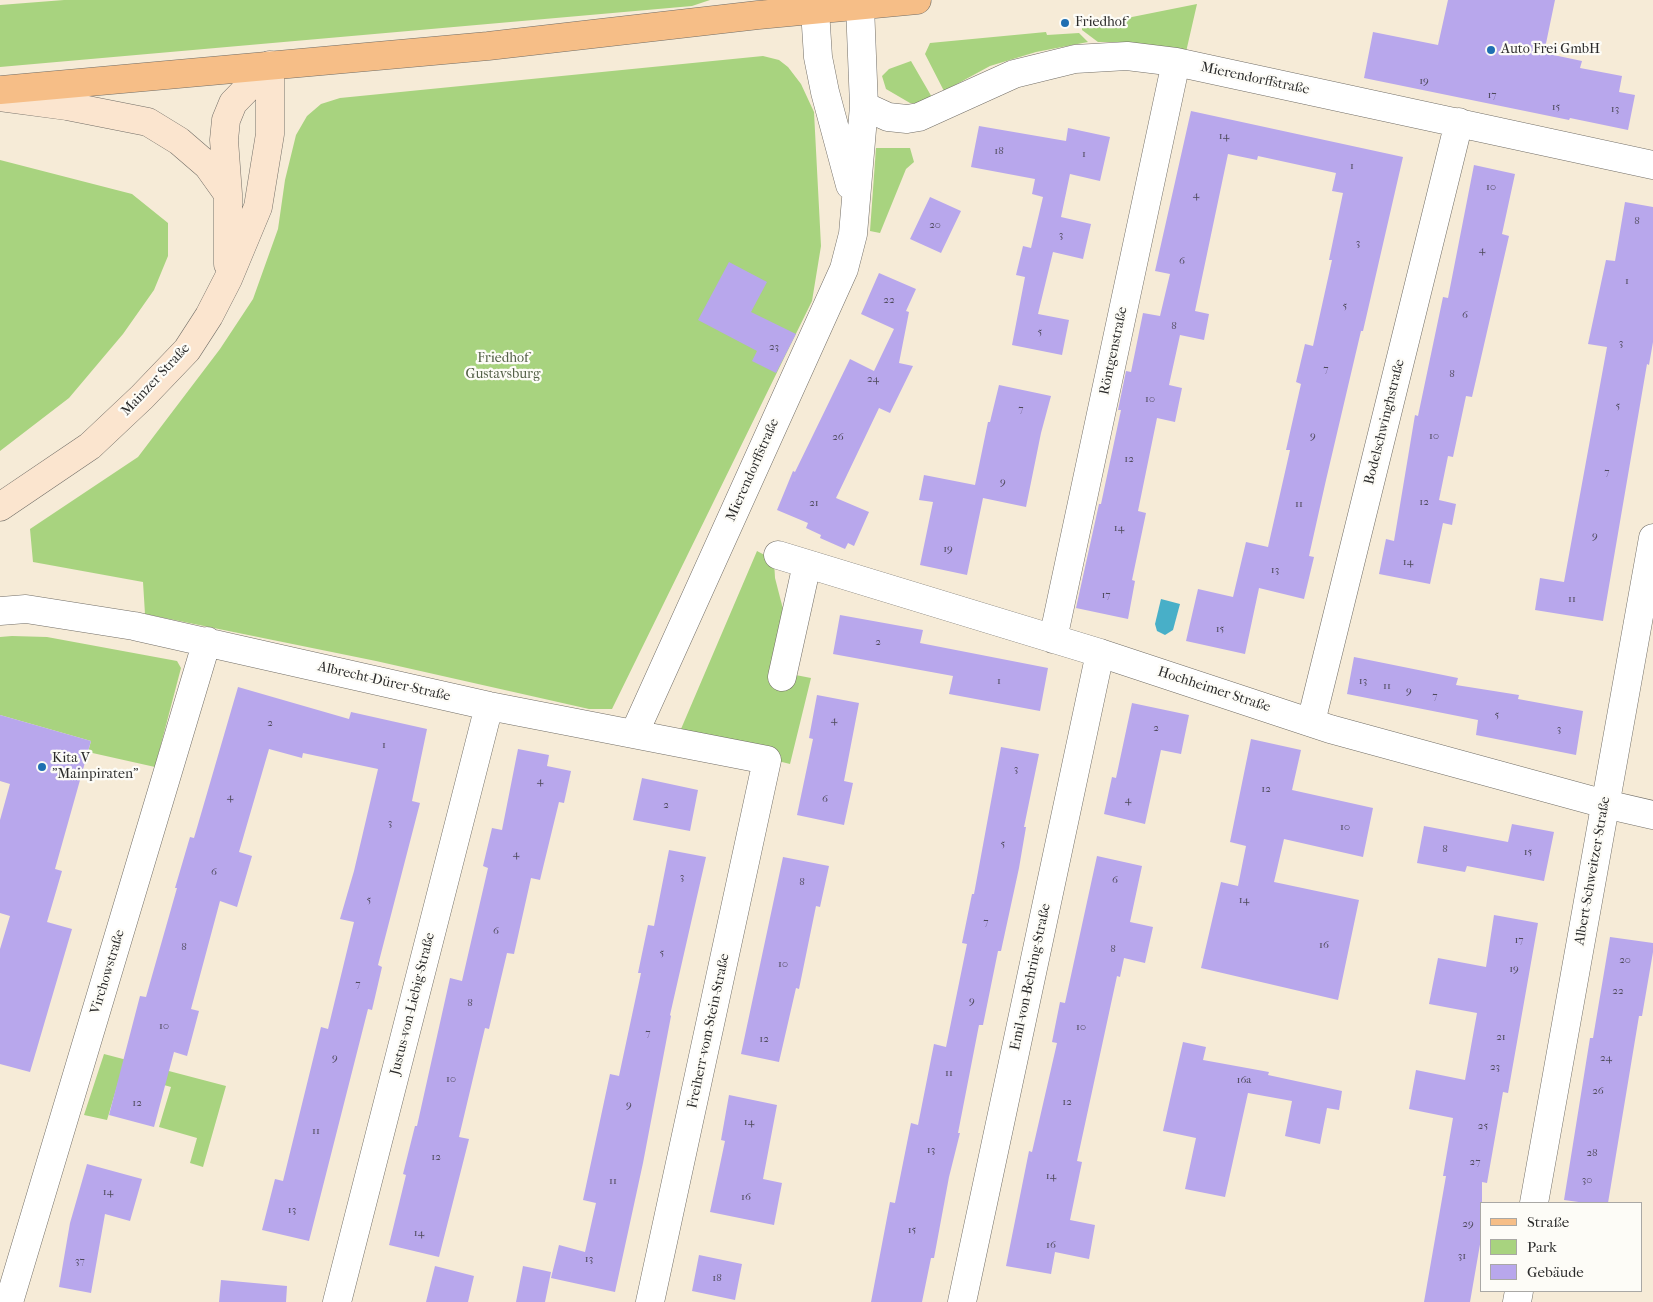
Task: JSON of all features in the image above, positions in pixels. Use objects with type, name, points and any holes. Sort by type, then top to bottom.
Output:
[{"type":"main road","points":[[0,90],[488,46],[758,15],[917,0]]},
{"type":"main road","points":[[228,279],[228,194],[224,140],[226,120],[234,103],[270,65]]},
{"type":"main road","name":"Mainzer Straße","points":[[1,507],[90,446],[142,397],[187,350],[209,316],[228,279],[258,208],[270,134],[270,65]]},
{"type":"main road","points":[[0,97],[66,106],[148,122],[179,141],[208,166],[228,194]]},
{"type":"street","name":"Mierendorffstraße","points":[[634,734],[844,269],[853,234],[864,106],[860,6]]},
{"type":"street","name":"Mierendorffstraße","points":[[815,10],[818,57],[824,92],[855,201]]},
{"type":"street","name":"Mierendorffstraße","points":[[864,106],[888,117],[907,119],[919,116],[1014,74],[1075,59],[1127,56],[1176,62],[1653,165]]},
{"type":"street","name":"Röntgenstraße","points":[[1053,639],[1176,62]]},
{"type":"street","name":"Bodelschwinghstraße","points":[[1312,722],[1459,122]]},
{"type":"street","name":"Albert-Schweitzer-Straße","points":[[1534,1202],[1653,538]]},
{"type":"street","name":"Hochheimer Straße","points":[[778,555],[1100,653],[1312,722],[1605,804],[1653,814]]},
{"type":"street","points":[[782,678],[807,564]]},
{"type":"street","name":"Albrecht-Dürer-Straße","points":[[0,611],[16,608],[64,613],[207,641],[489,706],[767,760]]},
{"type":"street","name":"Virchowstraße","points":[[9,1302],[207,641]]},
{"type":"street","name":"Emil-von-Behring-Straße","points":[[962,1302],[1100,653]]},
{"type":"street","name":"Justus-von-Liebig-Straße","points":[[337,1302],[489,706]]},
{"type":"street","name":"Freiherr-vom-Stein-Straße","points":[[650,1302],[767,760]]},
{"type":"green space","points":[[64,0],[710,0],[692,6],[0,67],[0,5]]},
{"type":"green space","points":[[1197,4],[1186,52],[1125,42],[1098,42],[1082,30],[1082,27]]},
{"type":"green space","points":[[1046,32],[1047,35],[1079,33],[1088,42],[1036,52],[990,66],[944,91],[925,54],[930,43]]},
{"type":"green space","name":"Friedhof Gustavsburg","points":[[763,56],[779,60],[788,67],[801,84],[814,112],[821,246],[812,301],[612,709],[589,709],[376,661],[145,614],[143,582],[33,562],[30,529],[138,457],[220,349],[253,299],[278,229],[285,180],[296,135],[307,116],[321,104],[340,98]]},
{"type":"green space","points":[[911,61],[933,99],[918,104],[910,103],[886,89],[882,76],[889,69]]},
{"type":"green space","points":[[876,148],[910,148],[914,162],[906,169],[880,233],[870,231]]},
{"type":"green space","points":[[0,160],[132,194],[168,223],[168,256],[154,290],[123,334],[69,398],[0,451]]},
{"type":"green space","points":[[757,551],[774,560],[775,578],[783,609],[781,643],[775,671],[811,678],[790,764],[678,736]]},
{"type":"green space","points":[[0,637],[47,637],[177,661],[181,668],[155,767],[88,752],[91,741],[0,715]]},
{"type":"green space","points":[[104,1054],[226,1086],[203,1167],[190,1163],[197,1138],[159,1127],[171,1087],[121,1073],[107,1120],[84,1115]]},
{"type":"water","points":[[1161,599],[1180,604],[1173,630],[1165,635],[1157,631],[1155,624]]},
{"type":"building","points":[[1448,0],[1555,0],[1544,53],[1582,61],[1580,68],[1622,76],[1619,92],[1635,95],[1628,130],[1570,118],[1569,120],[1364,78],[1373,32],[1438,45]]},
{"type":"building","points":[[1191,111],[1403,157],[1326,480],[1309,556],[1314,557],[1304,599],[1259,588],[1245,654],[1186,641],[1198,589],[1233,597],[1246,542],[1268,547],[1290,450],[1286,450],[1301,384],[1296,382],[1305,344],[1313,346],[1332,260],[1329,260],[1343,193],[1332,191],[1336,173],[1258,156],[1257,160],[1228,154],[1195,311],[1209,314],[1204,340],[1180,335],[1169,385],[1182,388],[1175,422],[1157,418],[1138,511],[1146,513],[1132,580],[1135,581],[1128,619],[1076,608],[1121,410],[1118,410],[1126,371],[1131,372],[1143,313],[1160,316],[1170,274],[1155,271]]},
{"type":"building","points":[[979,126],[1066,141],[1068,128],[1110,137],[1100,181],[1070,174],[1061,217],[1091,224],[1083,259],[1053,252],[1038,314],[1069,320],[1062,355],[1012,345],[1025,277],[1016,275],[1023,246],[1031,248],[1043,197],[1032,194],[1035,179],[971,167]]},
{"type":"building","points":[[1474,165],[1515,174],[1502,234],[1509,236],[1472,397],[1466,396],[1453,457],[1448,456],[1439,500],[1456,504],[1452,525],[1443,523],[1430,584],[1379,574],[1386,539],[1394,541],[1415,415],[1418,416],[1443,297],[1448,298]]},
{"type":"building","points":[[930,197],[961,211],[941,253],[910,239]]},
{"type":"building","points":[[1625,202],[1653,207],[1653,342],[1649,365],[1647,364],[1603,621],[1535,610],[1540,578],[1564,582],[1607,347],[1588,344],[1606,260],[1615,261]]},
{"type":"building","points":[[729,262],[767,282],[751,312],[796,334],[776,373],[752,361],[757,351],[698,320]]},
{"type":"building","points":[[879,273],[916,289],[906,311],[909,312],[899,363],[913,366],[890,413],[879,408],[836,498],[869,512],[854,546],[848,543],[845,549],[820,538],[821,535],[806,528],[808,523],[777,510],[793,471],[795,472],[850,359],[874,371],[894,329],[861,314]]},
{"type":"building","points":[[999,385],[1051,396],[1041,433],[1026,507],[983,498],[967,575],[920,565],[933,502],[919,500],[924,475],[975,485],[988,422],[990,422]]},
{"type":"building","points":[[840,615],[923,630],[920,643],[1048,668],[1040,711],[949,694],[953,676],[833,654]]},
{"type":"building","points":[[1354,657],[1458,678],[1456,685],[1519,695],[1518,699],[1583,711],[1576,755],[1476,735],[1478,720],[1347,694]]},
{"type":"building","points":[[238,687],[349,719],[351,712],[427,729],[412,801],[420,803],[378,965],[382,967],[372,1010],[368,1009],[309,1241],[262,1230],[275,1179],[283,1181],[321,1027],[328,1029],[354,922],[340,919],[354,871],[378,769],[303,753],[302,758],[269,749],[239,852],[252,856],[237,907],[220,901],[191,1009],[199,1011],[187,1056],[174,1052],[154,1127],[109,1115],[140,996],[146,997],[190,837],[194,838]]},
{"type":"building","points":[[817,695],[859,703],[844,781],[853,783],[844,825],[797,815],[813,739],[809,738]]},
{"type":"building","points":[[1132,703],[1189,715],[1181,754],[1161,750],[1145,824],[1104,814],[1112,777],[1116,778]]},
{"type":"building","points":[[0,715],[91,741],[55,869],[62,871],[47,922],[72,929],[30,1072],[0,1064],[0,949],[10,916],[0,913],[0,820],[10,784],[0,781]]},
{"type":"building","points":[[1251,739],[1301,750],[1292,790],[1373,808],[1363,857],[1284,839],[1274,882],[1359,900],[1338,1000],[1201,968],[1221,882],[1238,886],[1246,846],[1230,842]]},
{"type":"building","points":[[1001,747],[1039,754],[1024,827],[1026,827],[1019,868],[1001,951],[998,951],[983,1025],[979,1025],[958,1133],[960,1133],[949,1177],[934,1258],[931,1258],[922,1302],[871,1302],[890,1202],[895,1203],[911,1123],[918,1125],[934,1044],[946,1047],[967,944],[962,943],[972,894],[974,894]]},
{"type":"building","points":[[518,749],[549,755],[547,766],[571,771],[564,803],[559,802],[540,880],[531,878],[514,954],[507,953],[489,1029],[485,1028],[459,1137],[469,1139],[439,1257],[389,1245],[406,1175],[403,1174],[415,1126],[417,1126],[450,978],[462,981],[488,868],[483,866],[492,828],[502,830]]},
{"type":"building","points":[[642,778],[698,790],[690,831],[633,820]]},
{"type":"building","points":[[1512,824],[1554,832],[1544,881],[1467,866],[1465,872],[1417,863],[1424,826],[1508,842]]},
{"type":"building","points":[[669,850],[706,857],[670,1015],[643,1163],[615,1292],[551,1278],[559,1245],[585,1252],[596,1203],[583,1200],[610,1074],[619,1076],[641,973],[638,973],[648,925],[654,926]]},
{"type":"building","points":[[1097,856],[1142,866],[1130,922],[1153,927],[1145,963],[1124,958],[1120,977],[1117,976],[1077,1161],[1082,1162],[1070,1220],[1095,1225],[1089,1259],[1055,1252],[1051,1274],[1006,1266],[1029,1151],[1032,1152],[1057,1043],[1052,1042],[1060,1002],[1065,1003]]},
{"type":"building","points":[[783,857],[829,866],[820,907],[816,906],[799,989],[796,988],[779,1062],[741,1054]]},
{"type":"building","points":[[1494,915],[1538,923],[1508,1093],[1503,1092],[1487,1183],[1482,1182],[1480,1244],[1470,1302],[1424,1302],[1446,1176],[1443,1176],[1453,1118],[1409,1109],[1416,1070],[1465,1080],[1477,1013],[1429,1004],[1438,958],[1486,967]]},
{"type":"building","points":[[1610,937],[1653,943],[1642,1016],[1639,1016],[1608,1202],[1564,1200],[1590,1038],[1593,1038]]},
{"type":"building","points":[[1183,1042],[1206,1047],[1203,1060],[1269,1072],[1268,1075],[1342,1091],[1339,1110],[1327,1108],[1320,1144],[1285,1136],[1292,1101],[1248,1093],[1225,1197],[1185,1189],[1196,1138],[1163,1131]]},
{"type":"building","points":[[729,1095],[777,1105],[763,1179],[782,1183],[774,1225],[710,1212],[725,1141],[721,1140]]},
{"type":"building","points":[[87,1164],[142,1179],[130,1221],[105,1214],[91,1293],[59,1287],[70,1223]]},
{"type":"building","points":[[699,1255],[742,1264],[735,1300],[692,1291]]},
{"type":"building","points":[[435,1266],[474,1276],[468,1302],[426,1302]]},
{"type":"building","points":[[523,1266],[551,1272],[545,1302],[516,1302]]},
{"type":"building","points":[[221,1280],[287,1286],[286,1302],[219,1302]]},
{"type":"place","name":"Friedhof","points":[[1065,23]]},
{"type":"place","name":"Auto Frei GmbH","points":[[1491,50]]},
{"type":"place","name":"Kita V \"Mainpiraten\"","points":[[42,767]]}]
